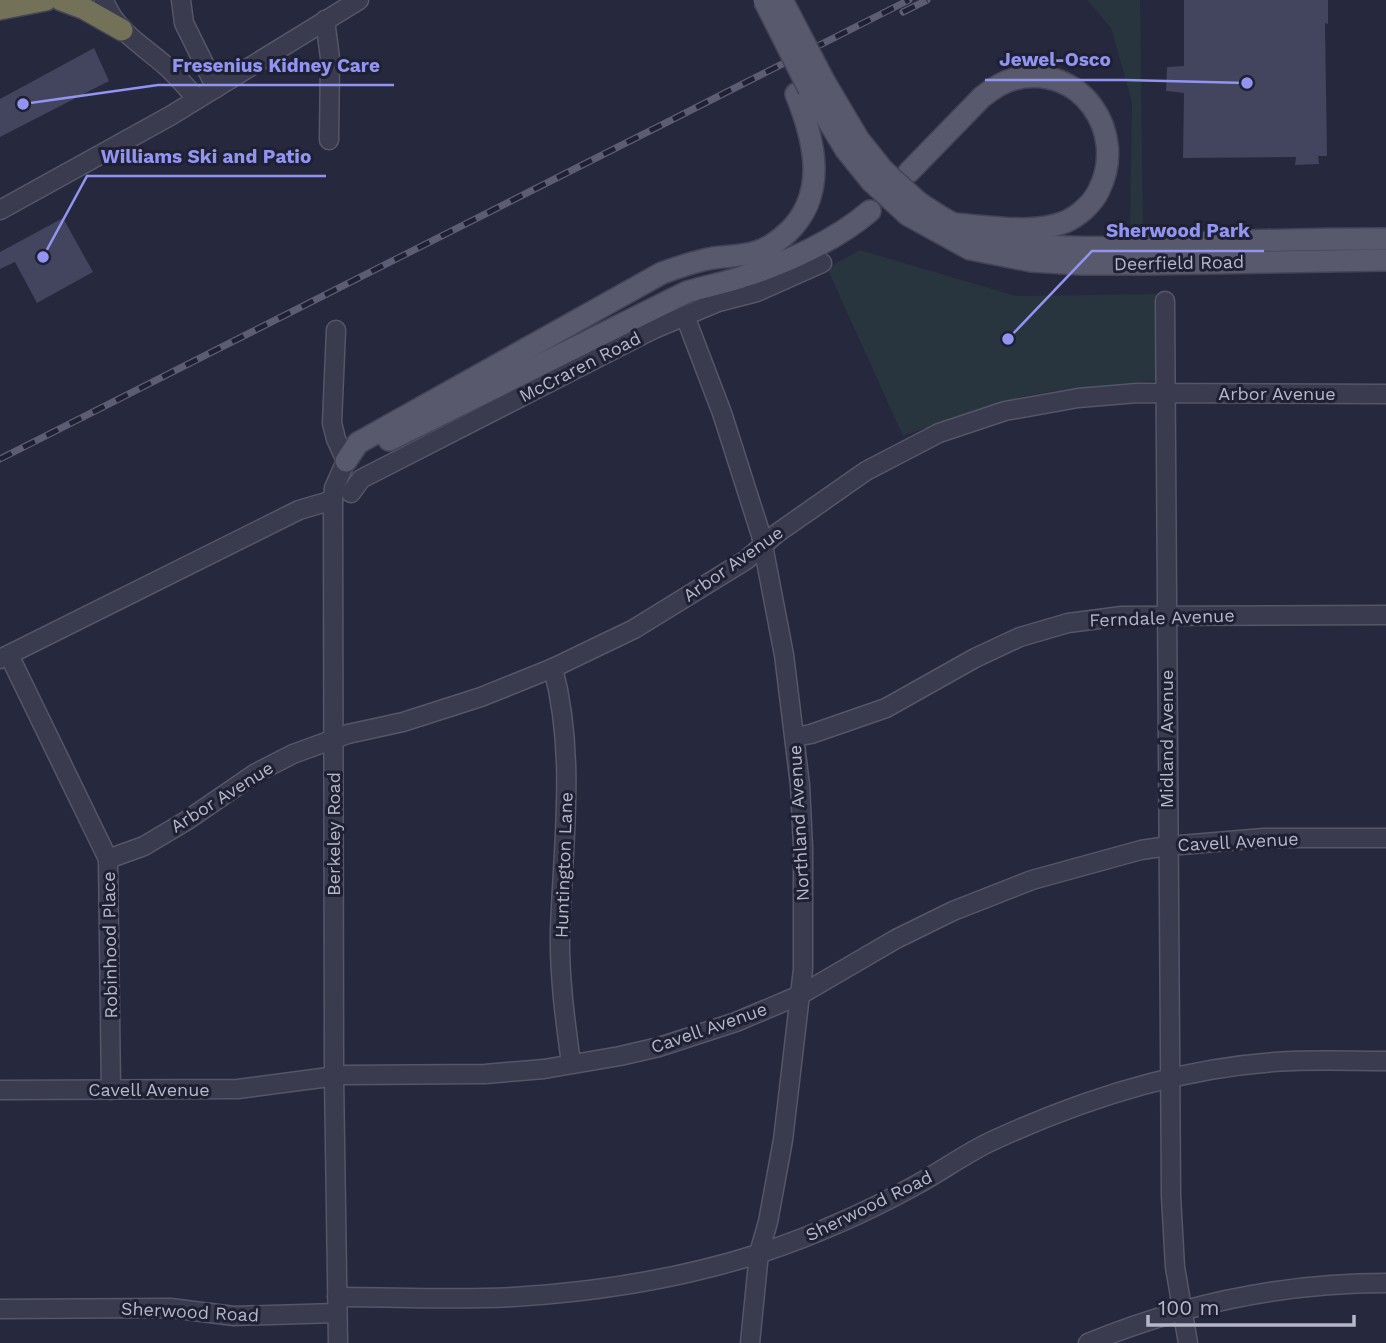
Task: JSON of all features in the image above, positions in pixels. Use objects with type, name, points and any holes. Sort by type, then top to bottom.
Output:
[{"type":"highway","points":[[0,9],[46,0]]},
{"type":"highway","points":[[61,0],[85,9],[122,30]]},
{"type":"main road","points":[[346,461],[358,443],[662,273],[688,263],[752,253],[776,243],[796,225],[811,198],[814,179],[810,88],[795,64],[764,0]]},
{"type":"main road","name":"Deerfield Road","points":[[782,0],[810,88],[846,150],[913,209],[970,248],[1031,261],[1122,264],[1386,260]]},
{"type":"main road","points":[[909,172],[982,97],[1013,79],[1046,78],[1063,83],[1075,89],[1093,106],[1105,128],[1109,160],[1100,188],[1084,210],[1067,221],[1046,227],[954,224]]},
{"type":"main road","name":"Deerfield Road","points":[[913,209],[998,239],[1032,244],[1081,247],[1386,239]]},
{"type":"main road","points":[[346,461],[687,292],[743,277],[782,262],[844,230],[870,211]]},
{"type":"street","points":[[104,0],[122,30],[169,69],[197,99]]},
{"type":"street","points":[[181,0],[184,23],[216,89]]},
{"type":"street","points":[[0,210],[216,89],[359,0]]},
{"type":"street","points":[[325,20],[330,58],[329,140]]},
{"type":"street","name":"McCraren Road","points":[[351,493],[360,479],[685,316],[718,302],[757,292],[822,263]]},
{"type":"street","name":"Midland Avenue","points":[[1165,301],[1170,1078],[1174,1255],[1180,1310],[1188,1343]]},
{"type":"street","name":"Northland Avenue","points":[[685,316],[722,413],[761,535],[784,655],[795,737],[803,847],[803,969],[793,1067],[783,1140],[760,1254],[750,1343]]},
{"type":"street","points":[[336,330],[332,423],[346,461]]},
{"type":"street","name":"Arbor Avenue","points":[[108,859],[144,846],[256,773],[293,754],[333,739],[403,722],[481,696],[553,668],[634,629],[726,573],[866,471],[939,433],[1026,406],[1078,398],[1137,393],[1386,394]]},
{"type":"street","name":"Berkeley Road","points":[[338,1343],[332,500],[346,461]]},
{"type":"street","points":[[4,657],[299,510],[332,500]]},
{"type":"street","name":"Ferndale Avenue","points":[[795,737],[823,731],[886,708],[975,658],[1020,638],[1088,619],[1122,616],[1386,615]]},
{"type":"street","name":"Robinhood Place","points":[[4,657],[108,859],[111,1090]]},
{"type":"street","name":"Huntington Lane","points":[[553,668],[559,693],[568,787],[561,966],[571,1063]]},
{"type":"street","name":"Cavell Avenue","points":[[0,1090],[238,1089],[334,1076],[485,1074],[544,1069],[620,1056],[659,1047],[736,1022],[800,995],[896,939],[953,911],[1032,880],[1141,850],[1168,846],[1264,838],[1386,838]]},
{"type":"street","name":"Sherwood Road","points":[[0,1309],[170,1308],[245,1316],[337,1305],[596,1290],[699,1271],[760,1254],[807,1237],[871,1208],[989,1143],[1093,1099],[1170,1078],[1262,1063],[1386,1061]]},
{"type":"street","points":[[1088,1343],[1134,1324],[1180,1310],[1274,1291],[1354,1283],[1386,1283]]},
{"type":"shaded area","points":[[1087,0],[1140,0],[1143,231],[1130,230],[1132,102],[1111,28]]},
{"type":"shaded area","points":[[860,250],[1016,296],[1158,294],[1156,381],[1032,395],[983,408],[903,436],[827,268]]},
{"type":"building","points":[[1184,0],[1328,0],[1328,24],[1325,23],[1327,156],[1318,156],[1319,164],[1295,165],[1296,157],[1183,158],[1184,93],[1166,91],[1167,67],[1184,66]]},
{"type":"building","points":[[94,48],[109,81],[0,137],[0,99]]},
{"type":"building","points":[[63,218],[93,272],[37,303],[15,262],[0,269],[0,252]]},
{"type":"railway","points":[[0,459],[909,0]]},
{"type":"railway","points":[[903,12],[927,0]]},
{"type":"place","name":"Jewel-Osco","points":[[1247,83]]},
{"type":"place","name":"Fresenius Kidney Care","points":[[23,104]]},
{"type":"place","name":"Williams Ski and Patio","points":[[43,257]]},
{"type":"place","name":"Sherwood Park","points":[[1008,339]]}]
